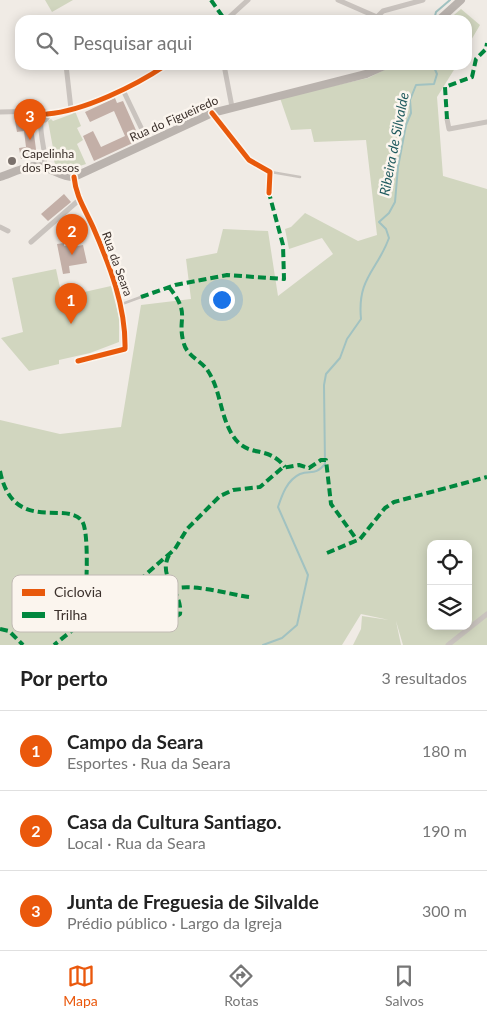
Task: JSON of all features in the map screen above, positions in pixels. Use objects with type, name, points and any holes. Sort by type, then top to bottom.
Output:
[{"type":"main road","points":[[445,15],[461,0]]},
{"type":"main road","name":"Rua do Figueiredo","points":[[74,177],[212,113],[370,70]]},
{"type":"main road","points":[[0,177],[32,166],[44,167],[60,175],[74,177]]},
{"type":"street","points":[[232,15],[248,0]]},
{"type":"street","points":[[338,0],[369,15]]},
{"type":"street","points":[[380,15],[383,11],[423,0]]},
{"type":"street","points":[[67,70],[71,109]]},
{"type":"street","points":[[0,112],[26,111],[45,113],[71,109],[137,84],[158,70]]},
{"type":"street","points":[[225,70],[232,107]]},
{"type":"street","points":[[123,90],[148,142]]},
{"type":"street","points":[[26,111],[40,119],[47,118],[45,113]]},
{"type":"street","points":[[44,167],[45,154],[40,119],[45,113]]},
{"type":"street","points":[[212,113],[249,160],[270,172],[268,193]]},
{"type":"street","points":[[447,119],[449,129],[487,122]]},
{"type":"street","name":"Rua da Seara","points":[[74,177],[79,200],[91,222],[122,304],[125,321],[125,349],[78,361]]},
{"type":"street","points":[[31,242],[79,200]]},
{"type":"street","points":[[0,227],[8,231]]},
{"type":"street","points":[[448,645],[487,614]]},
{"type":"lane","points":[[270,172],[300,177]]},
{"type":"lane","points":[[100,246],[110,242]]},
{"type":"lane","points":[[122,304],[141,297]]},
{"type":"green space","points":[[45,0],[73,0],[52,12]]},
{"type":"green space","points":[[461,9],[468,15],[454,15]]},
{"type":"green space","points":[[472,18],[480,25],[472,39]]},
{"type":"green space","points":[[384,70],[454,70],[437,97],[443,176],[487,189],[487,645],[403,645],[396,621],[401,645],[353,645],[361,629],[362,616],[389,620],[361,614],[342,645],[0,645],[0,420],[60,434],[121,427],[141,305],[191,299],[186,259],[217,253],[223,229],[268,231],[278,296],[333,254],[322,238],[289,249],[285,229],[291,227],[305,213],[358,241],[377,235],[366,140],[314,142],[311,129],[291,130],[280,98],[368,78]]},
{"type":"green space","points":[[75,111],[81,126],[77,128],[83,140],[77,144],[86,164],[67,170],[55,164],[51,149],[53,148],[48,121],[72,114]]},
{"type":"green space","points":[[56,269],[62,297],[111,286],[119,317],[119,342],[90,353],[59,360],[59,364],[29,371],[1,338],[23,332],[12,278]]},
{"type":"building","points":[[115,98],[117,103],[123,101],[139,137],[134,139],[135,142],[94,161],[83,136],[93,131],[101,147],[125,136],[114,111],[90,122],[85,112]]},
{"type":"building","points":[[32,119],[37,157],[21,159],[19,148],[26,147],[24,131],[17,132],[15,121]]},
{"type":"building","points":[[64,194],[71,202],[48,221],[41,214]]},
{"type":"building","points":[[64,243],[64,246],[73,244],[73,247],[83,245],[87,263],[69,266],[70,273],[63,274],[57,244]]},
{"type":"waterway","name":"Ribeira de Silvalde","points":[[435,15],[436,12],[450,0]]},
{"type":"waterway","name":"Ribeira de Silvalde","points":[[263,645],[282,638],[297,625],[308,575],[278,507],[288,484],[295,477],[318,470],[325,464],[324,385],[326,374],[340,358],[347,339],[361,319],[362,294],[365,284],[389,238],[386,229],[379,222],[389,213],[395,202],[398,167],[406,125],[411,113],[410,100],[416,85],[434,84],[437,74],[435,70]]},
{"type":"marked path","points":[[211,0],[222,15]]},
{"type":"marked path","points":[[447,119],[445,87],[472,77],[476,59],[486,49],[487,43]]},
{"type":"marked path","points":[[141,297],[175,285],[227,275],[284,279],[283,245],[269,193]]},
{"type":"marked path","points":[[169,287],[180,304],[182,311],[184,344],[191,355],[208,371],[216,387],[225,420],[233,436],[245,447],[265,453],[278,460],[285,467]]},
{"type":"marked path","points":[[145,575],[175,549],[187,529],[220,496],[233,490],[260,487],[282,468],[299,465],[309,468],[321,460],[326,460],[331,504],[357,540]]},
{"type":"marked path","points":[[0,471],[7,491],[16,503],[40,512],[75,515],[82,521],[86,538],[87,575]]},
{"type":"marked path","points":[[327,553],[360,539],[385,508],[394,502],[487,477]]},
{"type":"marked path","points":[[167,575],[166,563],[169,555]]},
{"type":"marked path","points":[[178,588],[206,589],[249,597]]},
{"type":"marked path","points":[[178,598],[180,614],[178,615]]},
{"type":"marked path","points":[[0,629],[9,631],[23,645]]},
{"type":"marked path","points":[[54,645],[70,632]]},
{"type":"cycle path","points":[[47,114],[93,103],[140,81],[158,70]]},
{"type":"cycle path","points":[[212,113],[249,160],[270,172],[269,193]]},
{"type":"cycle path","points":[[74,177],[79,197],[93,227],[116,287],[125,333],[125,349],[78,361]]},
{"type":"place","name":"Junta de Freguesia de Silvalde","points":[[30,140]]},
{"type":"place","name":"Capelinha dos Passos","points":[[12,161]]},
{"type":"place","name":"Casa da Cultura Santiago.","points":[[72,255]]},
{"type":"place","name":"Campo da Seara","points":[[71,324]]}]
